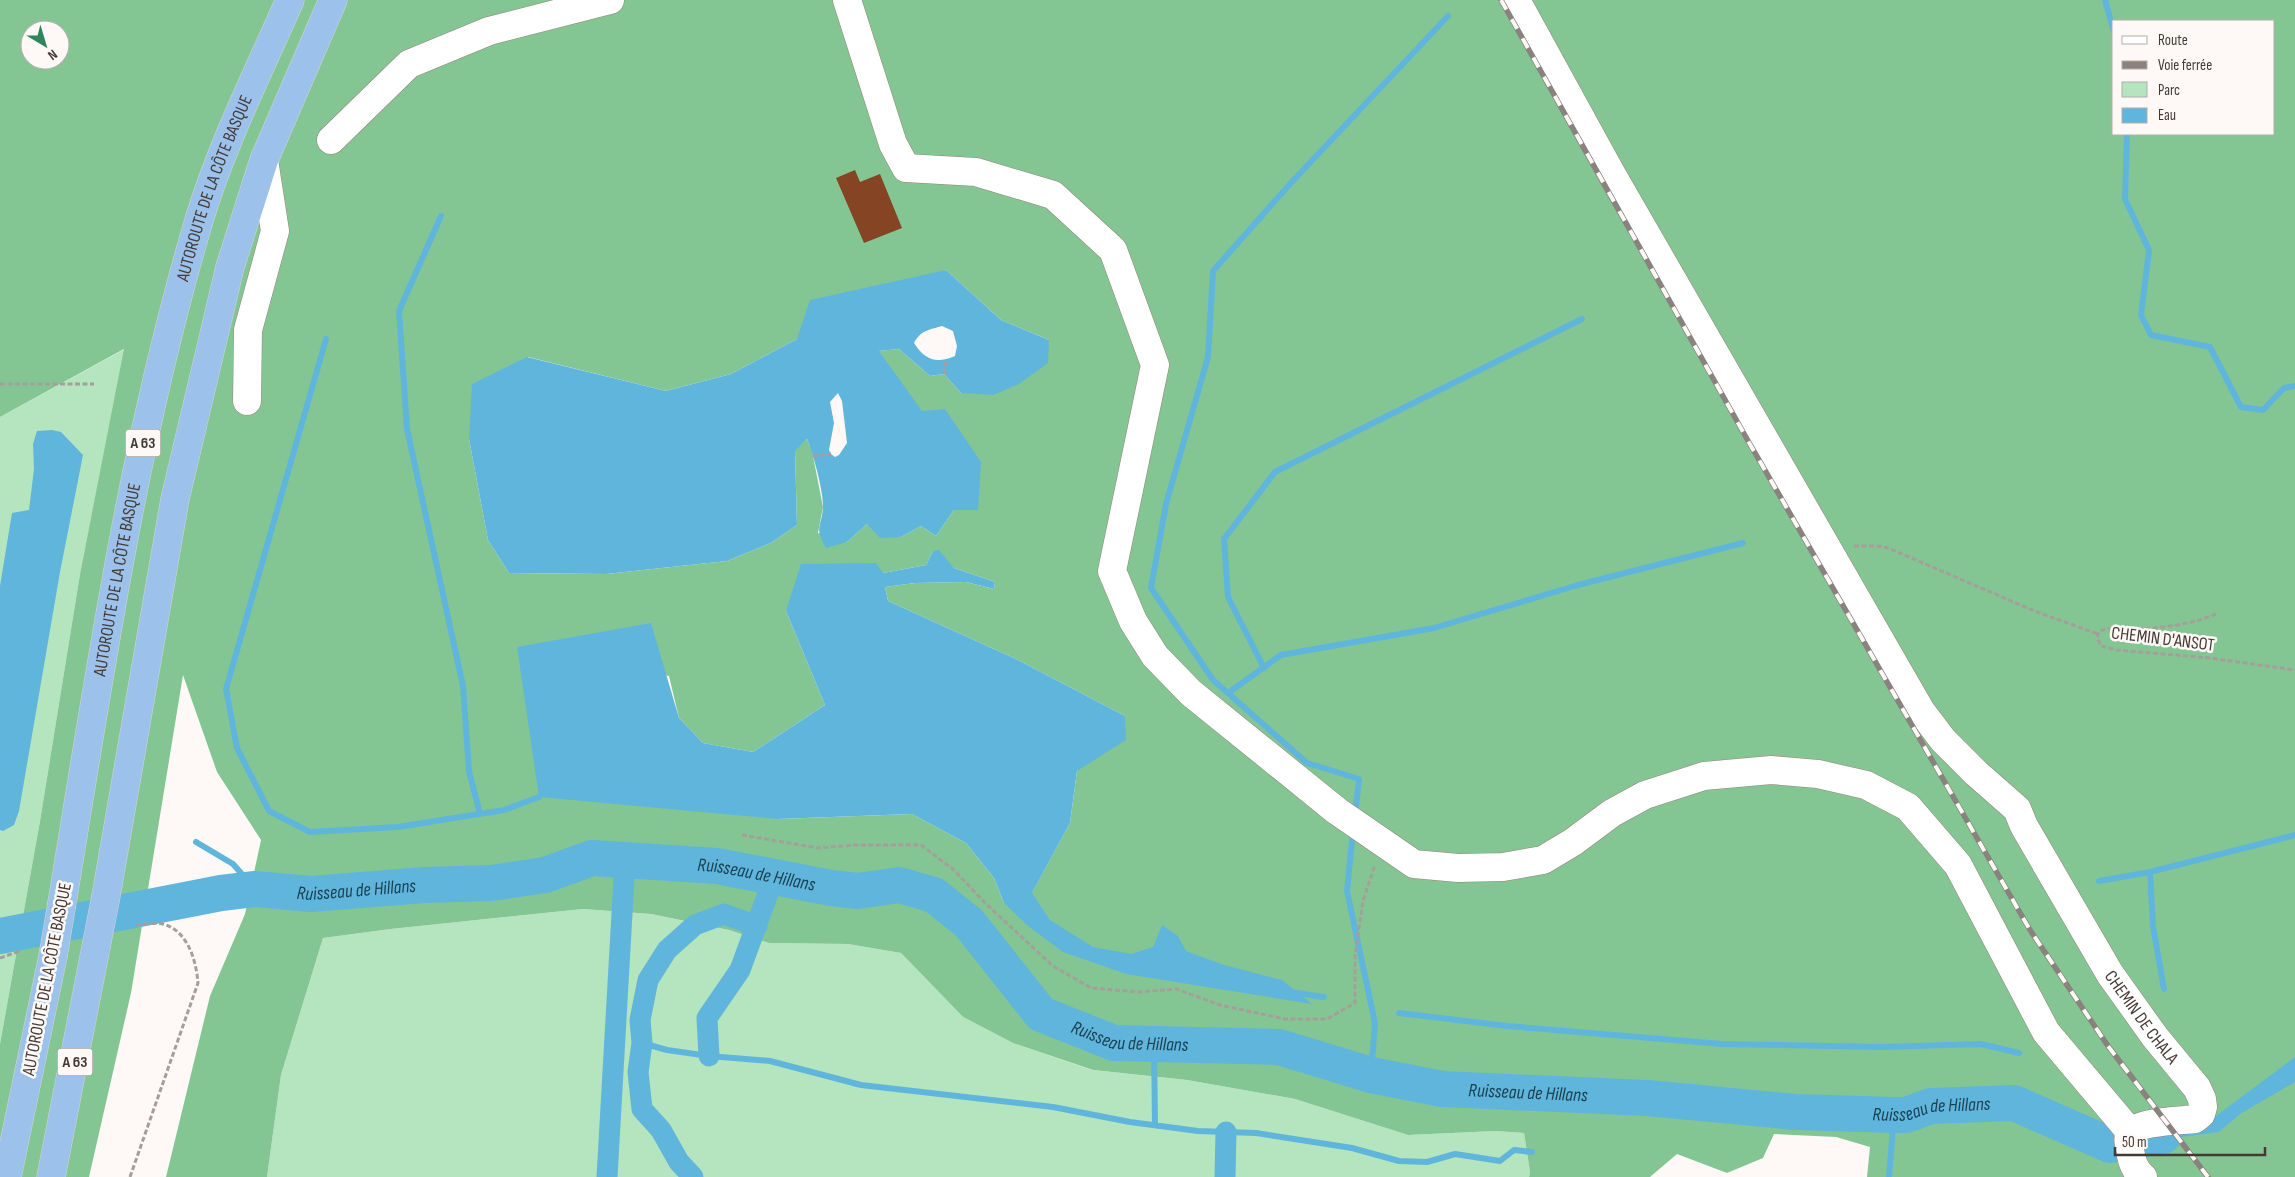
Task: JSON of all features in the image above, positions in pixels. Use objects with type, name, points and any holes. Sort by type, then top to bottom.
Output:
[{"type":"highway","name":"AUTOROUTE DE LA CÔTE BASQUE","points":[[7,1177],[53,956],[107,629],[136,474],[180,288],[200,215],[221,158],[290,0]]},
{"type":"highway","name":"AUTOROUTE DE LA CÔTE BASQUE","points":[[51,1177],[106,896],[175,500],[230,267],[264,160],[334,0]]},
{"type":"street","points":[[330,140],[409,64],[490,31],[610,0]]},
{"type":"street","points":[[847,0],[892,144],[906,168],[976,172],[1054,195],[1113,250],[1155,365],[1112,571],[1133,621],[1155,656],[1191,693],[1337,811],[1414,864],[1458,868],[1503,867],[1543,860],[1573,842],[1612,813],[1645,795],[1704,776],[1771,770],[1818,774],[1866,785],[1908,807],[1958,865],[2046,1032],[2130,1139],[2131,1160],[2138,1173],[2143,1177]]},
{"type":"street","points":[[1516,0],[1611,173],[1830,552]]},
{"type":"street","points":[[247,401],[248,330],[275,231],[264,160]]},
{"type":"street","name":"CHEMIN DE CHALA","points":[[1830,552],[1922,711],[1944,740],[1976,773],[2017,809],[2024,826],[2110,974],[2155,1038],[2197,1088],[2203,1107],[2195,1119],[2142,1125],[2130,1139]]},
{"type":"path","points":[[944,374],[946,360]]},
{"type":"path","points":[[0,384],[94,384]]},
{"type":"path","points":[[813,456],[831,454]]},
{"type":"path","points":[[1830,552],[1856,546],[1888,548],[2038,612],[2098,634]]},
{"type":"path","name":"CHEMIN D'ANSOT","points":[[2216,614],[2183,624],[2132,630],[2106,628],[2098,634],[2097,638],[2101,646],[2116,650],[2210,658],[2295,670]]},
{"type":"path","points":[[742,835],[788,841],[818,848],[854,845],[921,845],[954,870],[985,903],[1053,966],[1090,988],[1138,992],[1176,989],[1220,1004],[1285,1019],[1327,1019],[1355,1003],[1354,956],[1363,901],[1377,860],[1387,844]]},
{"type":"path","points":[[130,1177],[198,983],[196,965],[183,935],[163,924],[135,925]]},
{"type":"path","points":[[0,958],[20,951]]},
{"type":"green space","points":[[0,0],[2295,0],[2295,1177],[1867,1177],[1870,1147],[1836,1137],[1774,1134],[1763,1158],[1727,1173],[1677,1154],[1650,1177],[1529,1177],[1530,1172],[1524,1133],[1496,1131],[1408,1135],[1295,1099],[1187,1080],[1093,1070],[1013,1043],[963,1017],[901,953],[848,944],[769,943],[729,930],[651,914],[583,909],[323,938],[281,1075],[267,1177],[166,1177],[210,996],[245,914],[261,840],[217,772],[183,675],[131,993],[89,1177],[0,1177],[0,1044],[40,821],[80,574],[124,349],[0,417]],"holes":[[[946,270],[1001,320],[1049,340],[961,393],[944,374],[930,376],[899,349],[878,351],[922,412],[954,510],[936,536],[921,526],[901,537],[867,524],[847,542],[818,533],[823,507],[812,451],[807,439],[795,450],[797,525],[771,543],[727,561],[606,574],[509,573],[488,540],[469,439],[528,357],[666,391],[731,374],[797,339]],[[933,551],[954,568],[995,582],[994,589],[966,582],[915,583],[885,587],[888,601],[1016,659],[1125,716],[1077,771],[1070,823],[1028,900],[1004,903],[994,878],[966,843],[912,814],[778,819],[517,647],[669,676],[679,718],[703,743],[753,752],[825,705],[786,611],[883,573],[926,565]]]},
{"type":"green space","points":[[125,349],[80,574],[40,821],[0,1044],[0,417]]},
{"type":"green space","points":[[583,909],[651,914],[729,930],[769,943],[848,944],[901,953],[963,1017],[1013,1043],[1092,1070],[1187,1080],[1295,1099],[1408,1135],[1496,1131],[1524,1133],[1530,1172],[1529,1177],[267,1177],[281,1075],[323,938]]},
{"type":"water","points":[[946,270],[1001,320],[1049,340],[1048,363],[1019,384],[993,395],[961,393],[944,374],[930,376],[899,349],[879,351],[922,411],[945,409],[981,462],[978,510],[954,510],[936,536],[921,526],[901,537],[880,538],[867,524],[847,542],[826,548],[819,532],[823,508],[822,493],[807,439],[795,451],[797,525],[771,543],[727,561],[606,574],[509,573],[488,540],[469,439],[472,384],[527,357],[666,391],[731,374],[797,339],[810,300]],"holes":[[[942,326],[953,331],[957,346],[955,356],[942,360],[931,359],[922,353],[914,343],[923,333]],[[838,393],[842,401],[847,443],[839,455],[835,457],[829,450],[834,423],[830,402]]]},
{"type":"water","points":[[52,430],[61,432],[83,455],[60,572],[19,811],[14,825],[3,831],[0,830],[0,586],[12,513],[29,510],[34,469],[33,444],[37,431]]},
{"type":"water","points":[[939,550],[954,568],[995,582],[994,589],[966,582],[915,583],[885,587],[888,601],[1016,659],[1125,716],[1126,740],[1077,771],[1070,823],[1032,893],[1050,920],[1093,947],[1131,954],[1153,947],[1162,925],[1178,936],[1186,951],[1224,965],[1282,980],[1312,1004],[1126,974],[1063,952],[1028,926],[1004,903],[994,878],[966,843],[912,814],[778,819],[539,797],[517,647],[651,623],[679,718],[703,743],[753,752],[825,705],[786,611],[801,564],[876,563],[883,573],[926,565],[933,551]]},
{"type":"water","points":[[2295,1057],[2295,1082],[2240,1114],[2219,1132],[2122,1145],[2212,1119]]},
{"type":"building","points":[[855,170],[860,182],[880,174],[902,228],[864,243],[836,178]]},
{"type":"waterway","points":[[2105,0],[2112,25]]},
{"type":"waterway","points":[[1355,816],[1359,779],[1307,763],[1213,680],[1151,588],[1166,504],[1208,357],[1213,271],[1289,185],[1448,16]]},
{"type":"waterway","points":[[2127,135],[2125,199],[2149,250],[2141,315],[2151,335],[2210,347],[2241,407],[2263,410],[2284,388],[2295,386]]},
{"type":"waterway","points":[[441,216],[399,311],[407,429],[463,686],[469,771],[480,814]]},
{"type":"waterway","points":[[1264,668],[1228,597],[1224,539],[1275,472],[1582,319]]},
{"type":"waterway","points":[[326,339],[226,689],[237,748],[269,811],[310,832],[398,827],[504,810],[539,797]]},
{"type":"waterway","points":[[1228,693],[1281,655],[1434,628],[1578,585],[1743,543]]},
{"type":"waterway","points":[[1353,831],[1347,891],[1375,1023],[1371,1075]]},
{"type":"waterway","points":[[2099,881],[2150,872],[2295,835]]},
{"type":"waterway","points":[[196,842],[233,864],[255,889]]},
{"type":"waterway","name":"Ruisseau de Hillans","points":[[0,936],[221,893],[255,889],[311,894],[425,885],[491,883],[545,875],[592,858],[717,866],[831,888],[858,891],[899,885],[934,895],[969,923],[1041,1014],[1114,1043],[1279,1047],[1371,1075],[1442,1089],[1647,1098],[1796,1112],[1894,1115],[1906,1115],[1931,1106],[2014,1103],[2110,1145],[2163,1136]]},
{"type":"waterway","points":[[607,1177],[625,861]]},
{"type":"waterway","points":[[2150,872],[2153,926],[2164,989]]},
{"type":"waterway","points":[[709,1056],[707,1018],[740,970],[774,877]]},
{"type":"waterway","points":[[693,1177],[679,1162],[661,1130],[642,1109],[638,1072],[642,1043],[640,1020],[648,980],[667,950],[695,925],[724,914],[757,926]]},
{"type":"waterway","points":[[1291,992],[1324,997]]},
{"type":"waterway","points":[[1399,1013],[1507,1026],[1722,1044],[1883,1047],[1981,1044],[2019,1053]]},
{"type":"waterway","points":[[642,1043],[667,1050],[709,1056],[770,1061],[861,1085],[1053,1107],[1130,1122],[1198,1131],[1256,1133],[1352,1148],[1399,1161],[1427,1162],[1455,1154],[1500,1161],[1514,1150],[1532,1152]]},
{"type":"waterway","points":[[1154,1044],[1155,1125]]},
{"type":"waterway","points":[[1889,1177],[1894,1115]]},
{"type":"waterway","points":[[1225,1177],[1226,1132]]},
{"type":"railway","points":[[1501,0],[1747,439],[2030,930],[2108,1046],[2208,1177]]}]
